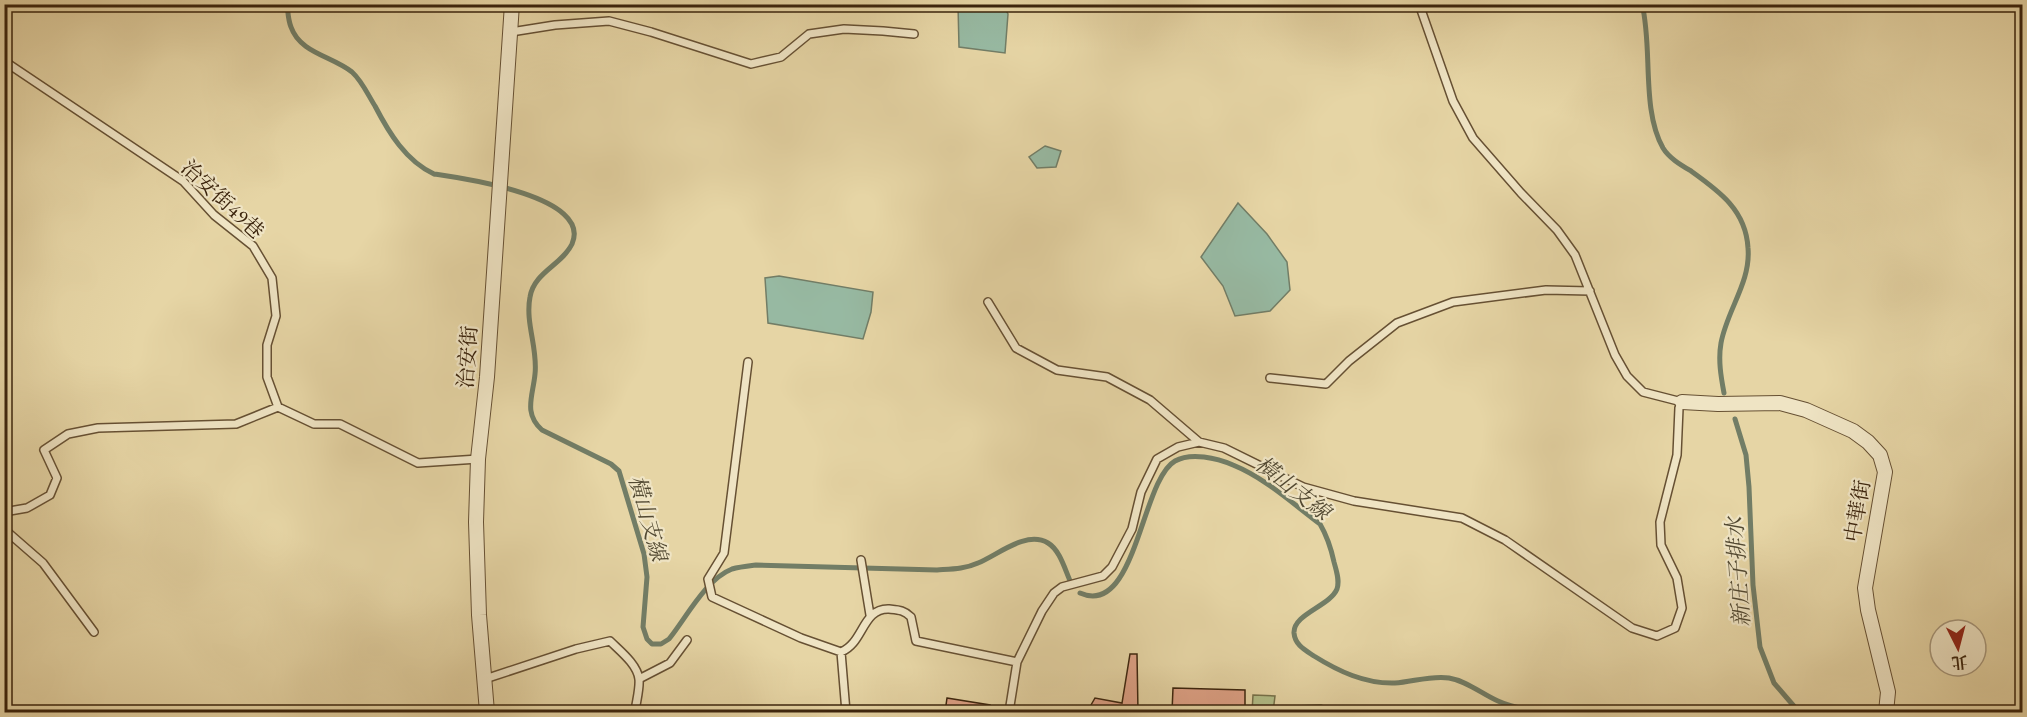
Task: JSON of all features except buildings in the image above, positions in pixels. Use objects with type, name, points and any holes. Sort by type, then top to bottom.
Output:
[{"type":"street","name":"治安街","points":[[487,712],[479,615],[476,522],[478,459],[487,377],[512,4]]},
{"type":"street","name":"中華街","points":[[1682,402],[1780,403],[1806,410],[1853,431],[1880,455],[1885,472],[1865,588],[1868,610],[1888,692],[1886,712]]},
{"type":"lane","points":[[1009,712],[1017,662],[1042,610],[1054,593],[1062,587],[1103,576],[1112,567],[1132,529],[1141,492],[1158,459],[1178,447],[1199,442],[1224,448],[1304,487],[1354,501],[1462,518],[1505,540],[1632,628],[1657,636],[1676,628],[1682,608],[1677,578],[1661,545],[1660,522],[1677,455],[1679,408],[1682,402],[1643,392],[1627,376],[1615,355],[1575,255],[1557,230],[1473,138],[1453,101],[1419,4]]},
{"type":"lane","points":[[511,32],[555,25],[609,21],[751,64],[781,57],[809,34],[844,29],[914,34]]},
{"type":"lane","name":"治安街49巷","points":[[4,61],[183,181],[214,215],[253,246],[272,278],[276,316],[267,345],[267,377],[278,407]]},
{"type":"lane","points":[[1270,378],[1326,384],[1349,361],[1397,323],[1453,302],[1546,290],[1590,291]]},
{"type":"lane","points":[[988,302],[1016,348],[1057,370],[1107,377],[1150,400],[1199,442]]},
{"type":"lane","points":[[748,362],[724,553],[708,579],[712,597],[801,638],[841,652],[849,649],[856,641],[870,615],[884,609],[904,610],[911,617],[916,641],[1017,662]]},
{"type":"lane","points":[[4,512],[27,508],[50,495],[57,478],[44,450],[68,434],[98,428],[236,424],[278,407],[314,424],[340,424],[418,463],[478,459]]},
{"type":"lane","points":[[4,529],[44,563],[94,632]]},
{"type":"lane","points":[[861,560],[870,615]]},
{"type":"lane","points":[[639,679],[670,663],[687,640]]},
{"type":"lane","points":[[485,679],[576,649],[610,641],[630,662],[639,679],[635,712]]},
{"type":"lane","points":[[841,652],[846,712]]},
{"type":"shaded area","points":[[958,5],[1003,5],[1008,14],[1005,53],[959,47]]},
{"type":"shaded area","points":[[1045,146],[1061,151],[1056,167],[1037,168],[1029,157]]},
{"type":"shaded area","points":[[1238,203],[1267,234],[1287,262],[1290,290],[1270,311],[1235,316],[1223,286],[1201,257]]},
{"type":"shaded area","points":[[779,276],[873,292],[871,312],[863,339],[768,323],[765,278]]},
{"type":"shaded area","points":[[1253,695],[1275,696],[1273,712],[1252,712]]},
{"type":"shaded area","points":[[1321,705],[1338,712],[1284,712],[1295,706]]},
{"type":"waterway","name":"橫山支線","points":[[287,4],[289,22],[295,36],[309,48],[356,76],[392,136],[415,162],[434,174],[521,192],[563,213],[573,227],[572,244],[562,258],[537,281],[530,297],[529,316],[535,355],[531,411],[536,424],[542,430],[611,464],[619,471],[644,554],[647,577],[643,627],[647,639],[652,644],[661,644],[669,639],[705,590],[723,574],[732,569],[756,565],[953,569],[973,565],[1012,545],[1039,540],[1048,543],[1056,550],[1071,583]]},
{"type":"waterway","name":"新庄子排水","points":[[1642,4],[1652,115],[1663,148],[1679,164],[1721,194],[1736,212],[1746,235],[1748,248],[1746,273],[1728,319],[1720,349],[1724,393]]},
{"type":"waterway","name":"新庄子排水","points":[[1735,419],[1746,455],[1753,585],[1760,647],[1774,683],[1799,712]]},
{"type":"waterway","name":"橫山支線","points":[[1080,593],[1099,595],[1114,586],[1126,567],[1136,544],[1163,473],[1175,461],[1196,456],[1219,460],[1245,470],[1267,484],[1320,524],[1325,533],[1337,572],[1338,586],[1333,595],[1305,615],[1295,626],[1295,637],[1304,649],[1333,667],[1363,679],[1395,683],[1429,678],[1449,678],[1503,703],[1538,712]]},
{"type":"waterway","points":[[4,704],[11,712]]}]
